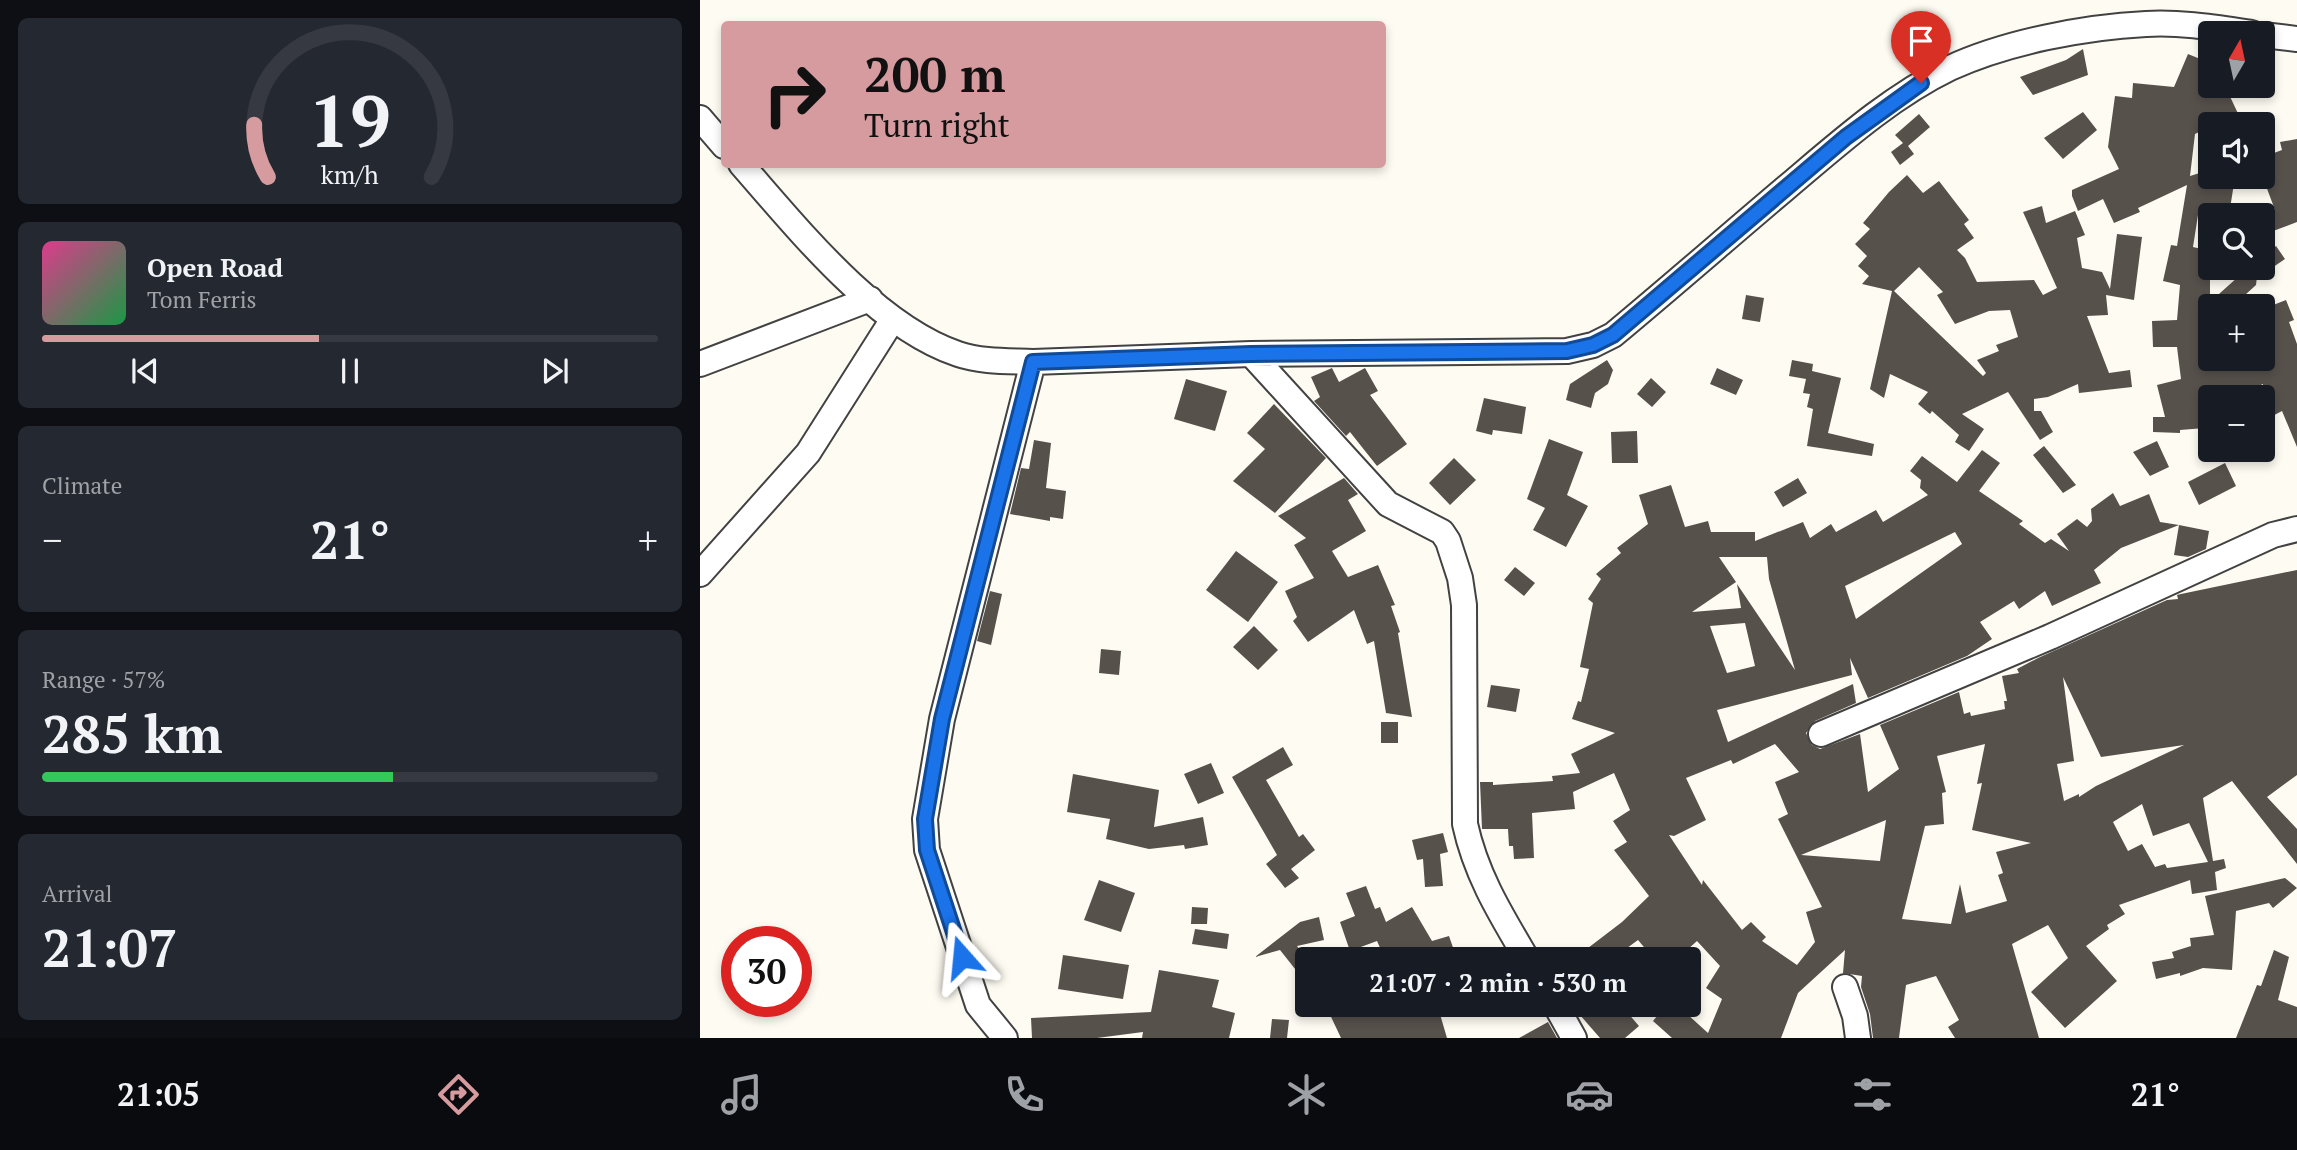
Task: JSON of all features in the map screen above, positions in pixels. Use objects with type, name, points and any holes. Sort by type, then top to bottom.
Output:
[{"type":"street","points":[[745,168],[819,250],[893,319],[933,344],[960,355],[997,361],[1033,362],[1251,354],[1567,351],[1593,345],[1613,335],[1846,137],[1921,83],[1951,67],[1985,54],[2025,44],[2112,27],[2147,24],[2198,26]]},
{"type":"street","points":[[2275,36],[2297,39]]},
{"type":"street","points":[[700,118],[721,142]]},
{"type":"street","points":[[700,364],[870,299]]},
{"type":"street","points":[[700,574],[808,453],[893,319]]},
{"type":"street","points":[[1251,354],[1388,504],[1433,526],[1442,532],[1448,541],[1460,579],[1464,605],[1465,824],[1471,852],[1486,889],[1520,947]]},
{"type":"street","points":[[1005,1038],[978,1005],[927,850],[925,819],[942,719],[1033,362]]},
{"type":"street","points":[[1821,734],[2050,636],[2273,535],[2297,529]]},
{"type":"street","points":[[1845,987],[1855,1016],[1858,1038]]},
{"type":"street","points":[[1562,1017],[1574,1038]]},
{"type":"building","points":[[2083,49],[2088,75],[2033,95],[2020,77],[2066,60]]},
{"type":"building","points":[[2188,54],[2198,58],[2198,98],[2231,98],[2237,112],[2198,112],[2198,133],[2195,134],[2190,176],[2198,174],[2198,189],[2233,189],[2231,203],[2198,203],[2193,247],[2198,248],[2198,280],[2210,280],[2210,294],[2198,294],[2198,371],[2275,371],[2275,304],[2286,300],[2294,320],[2289,322],[2297,344],[2297,447],[2282,411],[2275,415],[2275,385],[2198,385],[2198,429],[2180,430],[2180,433],[2153,432],[2153,417],[2165,417],[2157,385],[2181,379],[2177,347],[2153,347],[2152,321],[2177,320],[2180,285],[2163,281],[2171,245],[2177,246],[2187,185],[2138,208],[2140,212],[2114,223],[2103,199],[2078,211],[2072,196],[2072,190],[2119,169],[2108,147],[2115,96],[2132,98],[2133,83],[2174,87]]},
{"type":"building","points":[[2083,112],[2097,130],[2063,159],[2044,138]]},
{"type":"building","points":[[1919,114],[1930,127],[1908,146],[1914,154],[1900,165],[1891,152],[1903,143],[1895,135]]},
{"type":"building","points":[[2297,139],[2297,222],[2275,230],[2275,203],[2272,203],[2267,189],[2275,189],[2275,153],[2282,150],[2280,142]]},
{"type":"building","points":[[1907,175],[1923,193],[1939,181],[1969,220],[1964,224],[1974,238],[1957,250],[1965,258],[1977,282],[2034,280],[2043,295],[2057,288],[2023,212],[2042,206],[2046,223],[2075,211],[2085,235],[2077,238],[2082,268],[2102,272],[2110,289],[2117,234],[2142,237],[2134,300],[2106,295],[2108,315],[2087,316],[2109,373],[2130,370],[2132,387],[2079,393],[2078,384],[2048,397],[2034,399],[2034,411],[2041,411],[2053,432],[2040,440],[2008,392],[1962,414],[1984,429],[1969,451],[1955,442],[1959,435],[1932,411],[1930,414],[1918,404],[1928,392],[1890,374],[1884,398],[1870,389],[1892,291],[1862,284],[1869,276],[1858,266],[1867,256],[1855,244],[1870,229],[1863,223]],"holes":[[[1919,267],[1943,292],[1937,295],[1955,324],[1989,311],[2010,310],[2018,337],[1996,345],[1999,351],[1977,360],[1986,373],[1983,376],[1894,291]]]},
{"type":"building","points":[[2275,247],[2285,259],[2275,266]]},
{"type":"building","points":[[2235,280],[2257,280],[2256,285],[2246,294],[2219,294]]},
{"type":"building","points":[[1746,295],[1764,298],[1760,322],[1742,319]]},
{"type":"building","points":[[1607,360],[1613,370],[1608,384],[1595,393],[1591,408],[1566,400],[1570,384]]},
{"type":"building","points":[[1792,360],[1813,364],[1812,371],[1841,378],[1828,433],[1874,444],[1872,456],[1807,446],[1813,409],[1807,407],[1810,394],[1803,393],[1806,379],[1789,376]]},
{"type":"building","points":[[1332,368],[1339,382],[1365,368],[1378,391],[1370,395],[1407,444],[1377,466],[1350,432],[1346,436],[1314,401],[1320,397],[1311,377]]},
{"type":"building","points":[[1717,368],[1743,380],[1736,395],[1710,384]]},
{"type":"building","points":[[1651,378],[1666,392],[1652,407],[1637,394]]},
{"type":"building","points":[[1186,379],[1227,391],[1215,431],[1174,419]]},
{"type":"building","points":[[1484,398],[1526,407],[1522,434],[1493,430],[1492,435],[1476,431]]},
{"type":"building","points":[[1274,404],[1326,458],[1275,513],[1233,481],[1265,449],[1247,433]]},
{"type":"building","points":[[1637,431],[1638,463],[1612,463],[1611,432]]},
{"type":"building","points":[[1549,439],[1583,452],[1567,495],[1588,506],[1566,547],[1533,530],[1545,508],[1527,499]]},
{"type":"building","points":[[1034,440],[1051,443],[1046,488],[1066,491],[1063,519],[1050,517],[1050,521],[1010,514],[1021,468],[1029,469]]},
{"type":"building","points":[[2157,441],[2169,467],[2150,476],[2133,452]]},
{"type":"building","points":[[2044,446],[2076,485],[2063,493],[2033,455]]},
{"type":"building","points":[[1982,450],[2000,463],[1979,491],[2023,521],[2019,524],[2045,543],[2051,539],[2069,551],[2057,534],[2077,519],[2087,527],[2092,521],[2091,509],[2113,493],[2120,506],[2149,494],[2160,522],[2179,525],[2121,548],[2094,570],[2101,583],[2052,606],[2045,591],[2019,609],[2014,601],[1980,622],[1992,639],[1967,656],[1868,698],[1850,658],[1852,675],[1717,710],[1728,742],[1853,684],[1856,703],[1815,721],[1806,733],[1812,745],[1820,749],[1860,734],[1868,792],[1899,769],[1880,725],[1959,692],[1964,714],[1970,712],[1971,716],[2005,709],[2004,701],[2007,701],[2002,676],[2019,673],[2017,669],[2038,658],[2167,600],[2178,599],[2177,595],[2297,570],[2297,775],[2267,797],[2297,829],[2297,864],[2232,781],[2203,798],[2213,861],[2224,859],[2226,868],[2215,872],[2217,890],[2192,894],[2190,880],[2119,905],[2125,914],[2107,925],[2109,929],[2086,946],[2117,981],[2065,1028],[2031,992],[2068,958],[2048,925],[2012,944],[2039,1038],[1955,1038],[1948,1027],[1959,1020],[1936,976],[1906,985],[1899,1038],[1873,1038],[1870,1014],[1861,987],[1862,976],[1843,973],[1845,950],[1798,993],[1781,1038],[1672,1038],[1653,1021],[1656,1017],[1690,1017],[1708,1033],[1722,999],[1706,988],[1720,966],[1697,941],[1690,947],[1644,947],[1638,940],[1628,947],[1589,947],[1622,922],[1649,896],[1614,850],[1627,842],[1613,821],[1630,810],[1614,773],[1573,792],[1575,809],[1532,813],[1534,858],[1514,859],[1513,846],[1509,846],[1508,829],[1482,829],[1480,782],[1493,782],[1493,785],[1553,781],[1552,776],[1580,773],[1571,754],[1615,733],[1572,719],[1578,701],[1581,702],[1589,669],[1580,667],[1593,603],[1588,599],[1601,579],[1596,574],[1621,553],[1617,548],[1648,524],[1639,495],[1671,485],[1685,527],[1708,521],[1711,532],[1755,532],[1755,541],[1803,522],[1810,538],[1831,524],[1836,532],[1876,510],[1883,522],[1928,495],[1920,488],[1921,480],[1910,471],[1922,456],[1957,482]],"holes":[[[1955,532],[1962,544],[1856,619],[1845,586]],[[1719,557],[1767,557],[1769,579],[1795,670],[1737,584],[1741,608],[1692,612],[1736,582]],[[1745,623],[1755,666],[1727,673],[1710,626]],[[2063,677],[2101,757],[2184,745],[2096,786],[2079,797],[2079,794],[2064,801],[2057,764],[2074,761]],[[1775,744],[1799,772],[1775,782],[1788,814],[1778,819],[1822,907],[1806,912],[1815,942],[1797,965],[1762,941],[1766,937],[1751,922],[1742,930],[1703,880],[1702,885],[1669,835],[1674,836],[1706,820],[1686,778],[1731,760],[1733,764]],[[1985,744],[1977,784],[1982,783],[1972,830],[2031,843],[1996,852],[2003,873],[1998,875],[2007,901],[1966,913],[1960,884],[1951,924],[1902,919],[1925,826],[1944,824],[1942,793],[1946,792],[1937,756]],[[2142,804],[2153,836],[2189,823],[2208,862],[2167,868],[2165,864],[2155,867],[2142,844],[2128,851],[2113,822]],[[1886,820],[1880,861],[1801,855]]]},
{"type":"building","points":[[1454,458],[1476,480],[1450,505],[1429,483]]},
{"type":"building","points":[[2225,463],[2236,486],[2199,505],[2188,482]]},
{"type":"building","points":[[1344,478],[1358,494],[1348,500],[1366,531],[1332,551],[1348,577],[1378,565],[1395,605],[1391,606],[1400,632],[1398,633],[1412,717],[1386,713],[1374,641],[1367,644],[1354,610],[1308,642],[1293,621],[1297,617],[1285,591],[1314,578],[1294,545],[1306,538],[1278,516]]},
{"type":"building","points":[[1798,478],[1807,493],[1783,507],[1774,492]]},
{"type":"building","points":[[2179,525],[2209,531],[2206,549],[2188,557],[2174,555]]},
{"type":"building","points":[[1236,551],[1278,582],[1248,622],[1206,590]]},
{"type":"building","points":[[1515,567],[1535,583],[1524,596],[1504,580]]},
{"type":"building","points":[[990,591],[1002,594],[991,645],[977,641]]},
{"type":"building","points":[[1254,626],[1278,650],[1258,670],[1233,647]]},
{"type":"building","points":[[1101,649],[1121,651],[1119,675],[1099,673]]},
{"type":"building","points":[[1491,685],[1520,689],[1516,712],[1487,707]]},
{"type":"building","points":[[1381,722],[1398,722],[1398,743],[1381,743]]},
{"type":"building","points":[[1283,747],[1293,765],[1266,780],[1299,837],[1303,834],[1315,850],[1291,869],[1299,878],[1285,888],[1266,864],[1277,855],[1232,777]]},
{"type":"building","points":[[1211,763],[1224,793],[1198,804],[1184,774]]},
{"type":"building","points":[[1073,774],[1159,790],[1154,827],[1203,817],[1208,845],[1185,849],[1184,845],[1149,849],[1106,839],[1110,819],[1067,812]]},
{"type":"building","points":[[1443,833],[1448,852],[1440,854],[1443,886],[1425,887],[1423,859],[1417,860],[1412,840]]},
{"type":"building","points":[[2285,878],[2297,888],[2273,908],[2269,903],[2236,911],[2232,970],[2203,968],[2180,976],[2180,973],[2156,979],[2152,962],[2174,958],[2172,952],[2191,946],[2190,938],[2214,935],[2205,896]]},
{"type":"building","points":[[1099,880],[1135,893],[1121,932],[1084,920]]},
{"type":"building","points":[[1366,886],[1375,909],[1380,907],[1386,922],[1412,907],[1432,941],[1449,936],[1453,947],[1380,947],[1377,941],[1361,947],[1349,947],[1340,922],[1355,916],[1346,893]]},
{"type":"building","points":[[1192,907],[1208,908],[1207,924],[1191,924]]},
{"type":"building","points":[[1319,917],[1324,940],[1295,947],[1295,969],[1280,950],[1255,957],[1300,922]]},
{"type":"building","points":[[1195,929],[1229,934],[1227,949],[1192,944]]},
{"type":"building","points":[[2274,950],[2289,957],[2278,1000],[2297,1007],[2297,1038],[2236,1038],[2257,985],[2261,986]]},
{"type":"building","points":[[1063,955],[1129,965],[1123,999],[1058,989]]},
{"type":"building","points":[[1159,970],[1219,980],[1212,1007],[1235,1013],[1229,1038],[1142,1038],[1143,1032],[1097,1038],[1032,1038],[1031,1018],[1151,1012]]},
{"type":"building","points":[[1331,1017],[1441,1017],[1447,1038],[1341,1038]]},
{"type":"building","points":[[1582,1017],[1631,1017],[1639,1026],[1625,1038],[1600,1038]]},
{"type":"building","points":[[1272,1019],[1289,1020],[1287,1038],[1270,1038]]},
{"type":"building","points":[[1548,1022],[1557,1038],[1519,1038]]},
{"type":"route","points":[[962,957],[927,850],[925,819],[942,719],[1033,362],[1251,354],[1536,352],[1567,351],[1593,345],[1613,335],[1846,137],[1921,83]]}]
